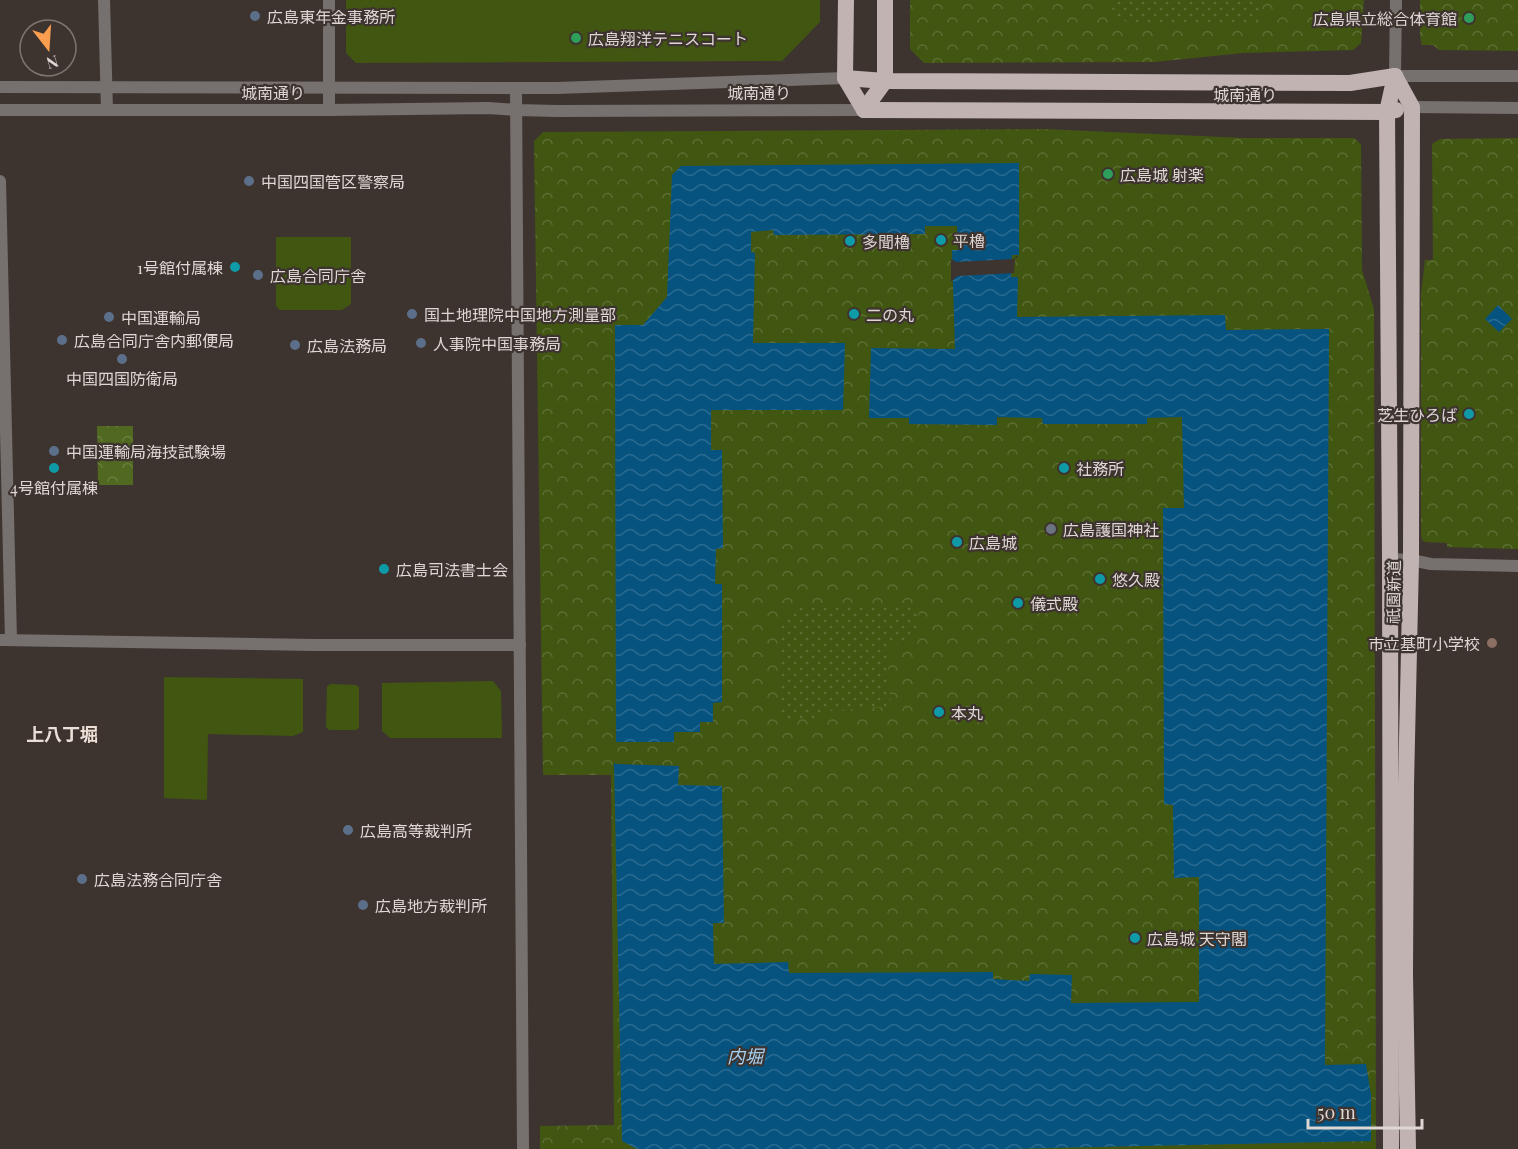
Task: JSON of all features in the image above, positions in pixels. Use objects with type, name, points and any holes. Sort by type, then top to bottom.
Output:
[{"type":"highway","points":[[846,0],[845,78],[864,110],[885,81],[885,0]]},
{"type":"highway","name":"城南通り","points":[[845,78],[885,81],[1350,83],[1395,75]]},
{"type":"highway","name":"祇園新道","points":[[1395,75],[1412,107],[1411,560],[1405,963],[1408,1149]]},
{"type":"highway","name":"祇園新道","points":[[1391,1149],[1387,112],[1395,75]]},
{"type":"highway","name":"城南通り","points":[[864,110],[1387,112],[1412,107]]},
{"type":"street","points":[[104,0],[106,110]]},
{"type":"street","points":[[329,0],[329,110]]},
{"type":"street","points":[[1396,0],[1395,75],[1518,76]]},
{"type":"street","name":"城南通り","points":[[0,87],[556,88],[845,78]]},
{"type":"street","points":[[516,88],[523,1149]]},
{"type":"street","name":"城南通り","points":[[1412,107],[1518,108]]},
{"type":"street","name":"城南通り","points":[[0,110],[488,108],[517,110],[864,110]]},
{"type":"street","points":[[0,181],[6,640],[315,645],[520,645]]},
{"type":"street","points":[[1390,559],[1431,564],[1518,566]]},
{"type":"green space","name":"広島翔洋テニスコート","points":[[346,0],[820,0],[820,22],[782,61],[356,63],[346,53]]},
{"type":"green space","points":[[910,0],[1364,0],[1361,43],[1353,50],[1243,53],[1154,62],[924,63],[910,49]]},
{"type":"green space","points":[[1109,0],[1262,0],[1262,17],[1254,23],[1132,23],[1117,15]]},
{"type":"green space","name":"広島県立総合体育館","points":[[1420,0],[1518,0],[1518,51],[1439,50],[1433,45],[1422,45]]},
{"type":"green space","name":"広島城","points":[[1044,129],[1244,138],[1354,138],[1361,144],[1362,270],[1374,309],[1376,1149],[540,1149],[540,1126],[614,1125],[611,775],[543,775],[534,141],[543,132]]},
{"type":"green space","name":"芝生ひろば","points":[[1518,138],[1518,549],[1447,547],[1447,543],[1425,542],[1421,534],[1421,294],[1425,260],[1433,260],[1432,144],[1440,139]]},
{"type":"green space","points":[[276,237],[351,237],[351,304],[342,310],[280,310],[276,306]]},
{"type":"green space","points":[[97,426],[133,426],[133,485],[98,485]]},
{"type":"green space","points":[[801,606],[918,606],[919,632],[887,648],[891,706],[819,712],[818,718],[780,720],[780,622],[789,611]]},
{"type":"green space","points":[[164,677],[303,679],[303,732],[293,736],[208,734],[207,800],[164,798]]},
{"type":"green space","points":[[493,681],[501,691],[502,738],[390,738],[382,731],[382,683]]},
{"type":"green space","points":[[330,684],[359,687],[359,728],[356,730],[329,730],[326,727],[327,687]]},
{"type":"water","name":"内堀","points":[[1019,163],[1019,255],[1012,255],[1011,277],[1018,277],[1017,317],[1225,315],[1226,330],[1329,329],[1325,1065],[1366,1064],[1371,1095],[1371,1141],[1003,1149],[637,1149],[622,1141],[614,763],[679,766],[678,785],[722,786],[724,923],[713,923],[714,964],[788,962],[789,973],[993,972],[993,979],[1029,981],[1030,974],[1072,975],[1071,1003],[1199,1002],[1199,877],[1174,878],[1173,805],[1164,804],[1163,508],[1184,508],[1182,417],[1147,418],[1147,424],[1043,424],[1042,418],[997,417],[997,425],[909,424],[909,418],[869,418],[871,348],[955,349],[952,250],[958,250],[957,226],[925,226],[925,234],[774,235],[773,230],[751,232],[751,252],[755,253],[753,343],[845,343],[843,410],[711,410],[711,450],[722,450],[723,548],[716,549],[715,584],[722,584],[722,702],[713,703],[713,722],[700,722],[700,732],[674,732],[674,742],[616,742],[615,325],[643,325],[667,297],[672,175],[681,166]]},
{"type":"water","points":[[1498,305],[1512,319],[1499,332],[1485,319]]},
{"type":"pier","points":[[1017,256],[1014,273],[957,276],[951,282],[951,259],[956,262],[1013,259]]},
{"type":"place","name":"広島東年金事務所","points":[[255,16]]},
{"type":"place","name":"広島県立総合体育館","points":[[1469,18]]},
{"type":"place","name":"広島翔洋テニスコート","points":[[576,38]]},
{"type":"place","name":"広島城 射楽","points":[[1108,174]]},
{"type":"place","name":"中国四国管区警察局","points":[[249,181]]},
{"type":"place","name":"平櫓","points":[[941,240]]},
{"type":"place","name":"多聞櫓","points":[[850,241]]},
{"type":"place","name":"1号館付属棟","points":[[235,267]]},
{"type":"place","name":"広島合同庁舎","points":[[258,275]]},
{"type":"place","name":"国土地理院中国地方測量部","points":[[412,314]]},
{"type":"place","name":"二の丸","points":[[854,314]]},
{"type":"place","name":"中国運輸局","points":[[109,317]]},
{"type":"place","name":"広島合同庁舎内郵便局","points":[[62,340]]},
{"type":"place","name":"人事院中国事務局","points":[[421,343]]},
{"type":"place","name":"広島法務局","points":[[295,345]]},
{"type":"place","name":"中国四国防衛局","points":[[122,359]]},
{"type":"place","name":"芝生ひろば","points":[[1469,414]]},
{"type":"place","name":"中国運輸局海技試験場","points":[[54,451]]},
{"type":"place","name":"4号館付属棟","points":[[54,468]]},
{"type":"place","name":"社務所","points":[[1064,468]]},
{"type":"place","name":"広島護国神社","points":[[1051,529]]},
{"type":"place","name":"広島城","points":[[957,542]]},
{"type":"place","name":"広島司法書士会","points":[[384,569]]},
{"type":"place","name":"悠久殿","points":[[1100,579]]},
{"type":"place","name":"儀式殿","points":[[1018,603]]},
{"type":"place","name":"市立基町小学校","points":[[1492,643]]},
{"type":"place","name":"本丸","points":[[939,712]]},
{"type":"place","name":"広島高等裁判所","points":[[348,830]]},
{"type":"place","name":"広島法務合同庁舎","points":[[82,879]]},
{"type":"place","name":"広島地方裁判所","points":[[363,905]]},
{"type":"place","name":"広島城 天守閣","points":[[1135,938]]},
{"type":"district","name":"上八丁堀","points":[[62,734]]}]
